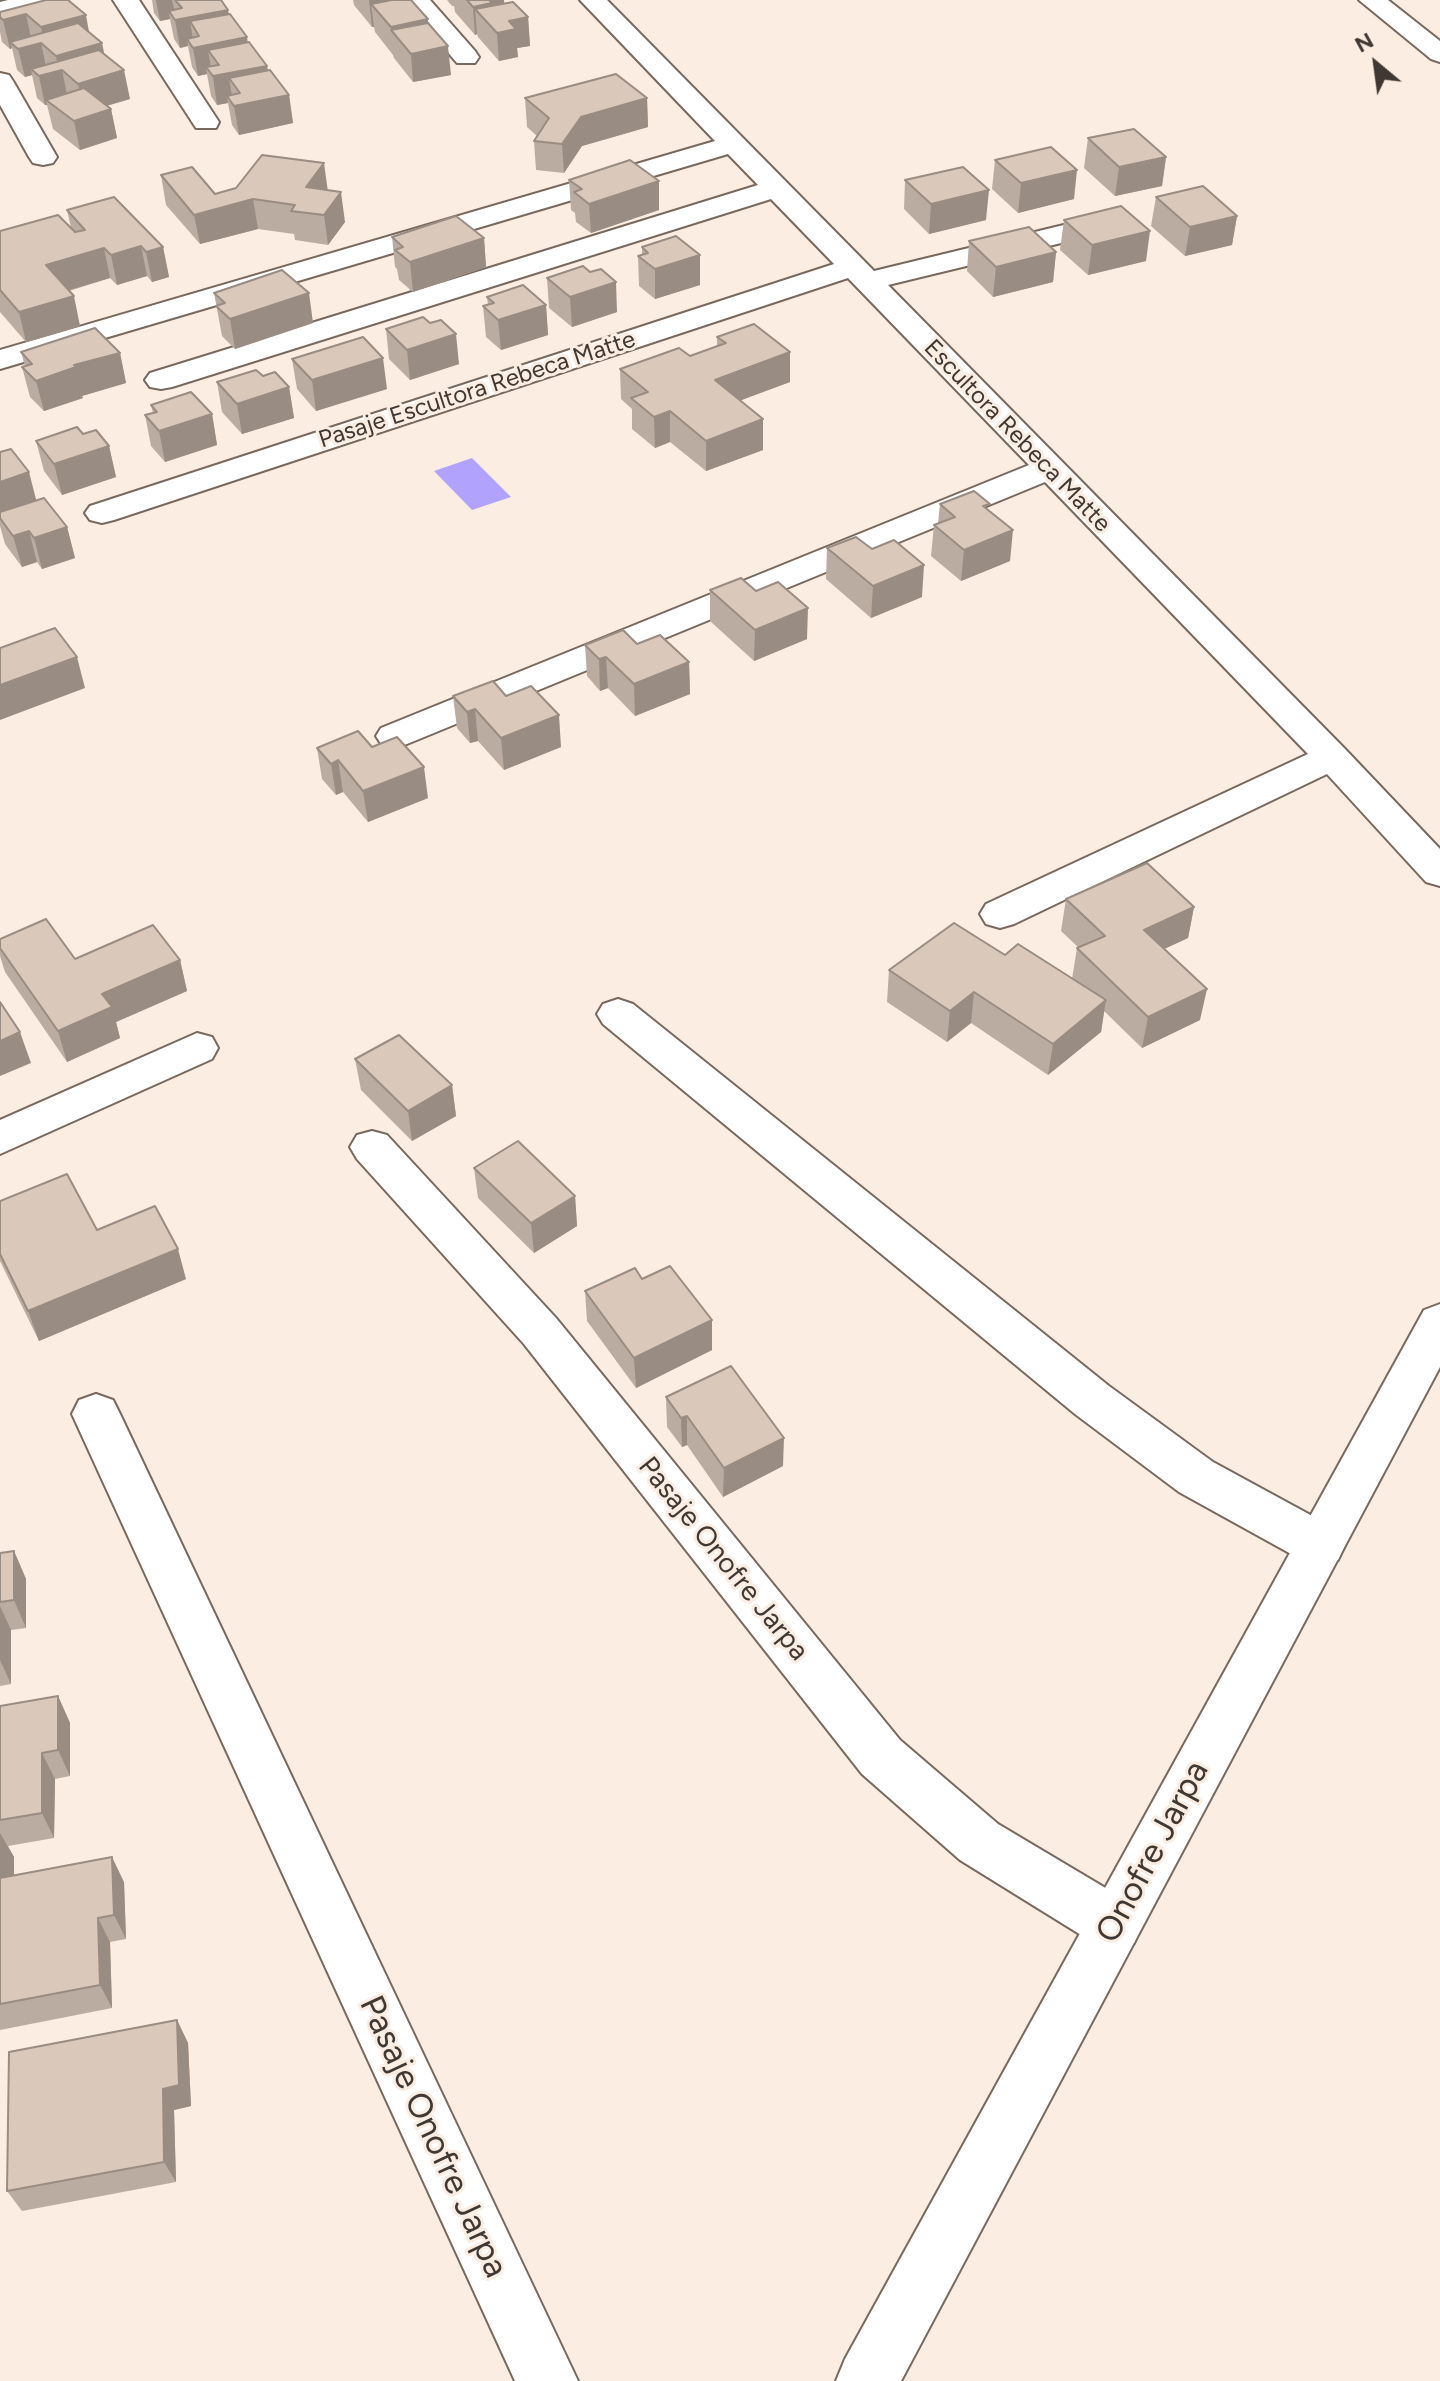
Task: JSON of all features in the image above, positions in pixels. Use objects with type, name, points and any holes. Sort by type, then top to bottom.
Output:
[{"type":"street","points":[[0,10],[37,0]]},
{"type":"street","points":[[126,0],[206,122]]},
{"type":"street","points":[[416,0],[466,57]]},
{"type":"street","name":"Escultora Rebeca Matte","points":[[593,0],[1332,757],[1440,873]]},
{"type":"street","points":[[1372,0],[1440,54]]},
{"type":"street","points":[[0,81],[43,157]]},
{"type":"street","points":[[0,360],[734,144]]},
{"type":"street","points":[[161,380],[777,188]]},
{"type":"street","name":"Pasaje Escultora Rebeca Matte","points":[[102,513],[860,274],[1109,223]]},
{"type":"street","points":[[394,736],[1048,469]]},
{"type":"street","points":[[1000,914],[1332,757]]},
{"type":"street","points":[[618,1014],[1092,1400],[1196,1477],[1320,1545]]},
{"type":"street","points":[[0,1138],[197,1048]]},
{"type":"street","name":"Pasaje Onofre Jarpa","points":[[372,1147],[540,1331],[881,1757],[979,1842],[1114,1924]]},
{"type":"street","name":"Onofre Jarpa","points":[[867,2381],[1440,1323]]},
{"type":"street","name":"Pasaje Onofre Jarpa","points":[[96,1414],[547,2381]]},
{"type":"shaded area","points":[[472,458],[511,497],[472,510],[434,471]]},
{"type":"building","points":[[46,0],[68,0],[86,15],[41,27],[26,14],[3,20],[0,17],[0,12]]},
{"type":"building","points":[[175,0],[221,0],[228,10],[175,20],[169,11],[182,8]]},
{"type":"building","points":[[411,0],[428,19],[391,27],[371,4]]},
{"type":"building","points":[[467,0],[489,0],[492,3],[473,7]]},
{"type":"building","points":[[513,2],[528,17],[509,21],[516,29],[497,33],[475,9]]},
{"type":"building","points":[[230,14],[247,37],[193,48],[187,39],[199,36],[190,21]]},
{"type":"building","points":[[78,23],[102,43],[56,56],[41,43],[18,49],[10,42]]},
{"type":"building","points":[[428,23],[448,46],[411,54],[391,30]]},
{"type":"building","points":[[249,42],[267,66],[213,76],[206,67],[219,65],[208,50]]},
{"type":"building","points":[[99,50],[124,70],[78,84],[62,70],[39,76],[31,69]]},
{"type":"building","points":[[270,70],[289,95],[234,106],[227,96],[240,93],[229,78]]},
{"type":"building","points":[[616,74],[647,98],[581,117],[562,144],[534,141],[549,118],[525,98]]},
{"type":"building","points":[[84,88],[111,109],[74,121],[46,100]]},
{"type":"building","points":[[1134,129],[1166,157],[1119,167],[1088,138]]},
{"type":"building","points":[[1051,147],[1077,170],[1021,183],[995,160]]},
{"type":"building","points":[[262,155],[324,163],[306,187],[341,192],[324,215],[291,211],[295,205],[253,199],[194,215],[161,175],[192,167],[215,194],[236,188]]},
{"type":"building","points":[[630,160],[659,181],[589,204],[574,192],[582,189],[569,180]]},
{"type":"building","points":[[963,167],[989,190],[931,204],[905,180]]},
{"type":"building","points":[[1203,186],[1237,216],[1190,227],[1156,197]]},
{"type":"building","points":[[114,197],[163,247],[146,252],[141,246],[111,255],[104,248],[46,265],[74,296],[19,312],[0,290],[0,231],[58,215],[75,232],[85,230],[67,210]]},
{"type":"building","points":[[1121,206],[1150,231],[1092,245],[1064,220]]},
{"type":"building","points":[[456,216],[484,238],[410,262],[395,250],[403,247],[392,237]]},
{"type":"building","points":[[1029,227],[1056,252],[996,267],[969,241]]},
{"type":"building","points":[[676,236],[700,255],[655,269],[638,256],[648,253],[642,247]]},
{"type":"building","points":[[583,266],[590,272],[601,269],[616,282],[570,297],[547,278]]},
{"type":"building","points":[[282,270],[309,293],[230,319],[216,306],[225,303],[214,293]]},
{"type":"building","points":[[523,285],[546,305],[498,320],[483,306],[494,303],[487,297]]},
{"type":"building","points":[[423,317],[430,323],[441,320],[456,334],[407,350],[386,329]]},
{"type":"building","points":[[754,324],[790,352],[715,380],[763,419],[706,441],[670,411],[654,417],[631,398],[648,392],[620,369],[679,348],[690,356],[726,343],[717,337]]},
{"type":"building","points":[[95,328],[120,353],[74,365],[76,367],[36,381],[22,367],[32,364],[21,352]]},
{"type":"building","points":[[363,337],[383,358],[312,380],[292,359]]},
{"type":"building","points":[[256,370],[263,376],[275,372],[289,387],[237,404],[217,382]]},
{"type":"building","points":[[191,392],[212,414],[159,431],[145,415],[157,412],[151,405]]},
{"type":"building","points":[[77,427],[83,434],[96,430],[109,446],[54,464],[36,441]]},
{"type":"building","points":[[11,449],[29,472],[0,482],[0,452]]},
{"type":"building","points":[[974,491],[990,504],[983,506],[1013,530],[964,550],[934,525],[955,517],[940,504]]},
{"type":"building","points":[[44,498],[67,527],[34,538],[29,531],[13,536],[0,518],[0,512]]},
{"type":"building","points":[[856,537],[872,549],[894,540],[924,565],[873,586],[827,548]]},
{"type":"building","points":[[741,578],[756,591],[778,582],[808,608],[755,630],[710,590]]},
{"type":"building","points":[[55,628],[77,657],[0,685],[0,648]]},
{"type":"building","points":[[623,630],[637,644],[660,635],[689,662],[634,684],[606,657],[599,659],[585,645]]},
{"type":"building","points":[[493,681],[506,696],[531,686],[559,715],[501,738],[475,709],[467,712],[453,696]]},
{"type":"building","points":[[358,731],[372,747],[397,737],[424,767],[363,791],[338,760],[331,764],[317,748]]},
{"type":"building","points":[[1147,863],[1194,907],[1144,930],[1207,989],[1148,1017],[1077,948],[1105,936],[1066,899]]},
{"type":"building","points":[[46,919],[75,959],[153,925],[180,960],[102,994],[112,1007],[58,1031],[0,948],[0,939]]},
{"type":"building","points":[[954,923],[1005,955],[1018,944],[1106,1000],[1053,1044],[974,992],[950,1011],[889,970]]},
{"type":"building","points":[[0,1002],[20,1032],[0,1041]]},
{"type":"building","points":[[399,1035],[452,1085],[408,1111],[355,1059]]},
{"type":"building","points":[[518,1141],[575,1196],[531,1223],[474,1168]]},
{"type":"building","points":[[67,1174],[97,1230],[155,1206],[178,1249],[28,1311],[0,1254],[0,1201]]},
{"type":"building","points":[[670,1266],[712,1320],[634,1358],[585,1291],[635,1268],[642,1279]]},
{"type":"building","points":[[731,1366],[784,1438],[724,1468],[687,1416],[681,1418],[666,1397]]},
{"type":"building","points":[[14,1551],[14,1600],[0,1602],[0,1553]]},
{"type":"building","points":[[58,1696],[58,1750],[42,1753],[42,1813],[0,1820],[0,1706]]},
{"type":"building","points":[[112,1857],[114,1915],[98,1918],[100,1985],[0,2004],[0,1878]]},
{"type":"building","points":[[177,2020],[179,2085],[163,2089],[164,2162],[7,2191],[9,2052]]}]
